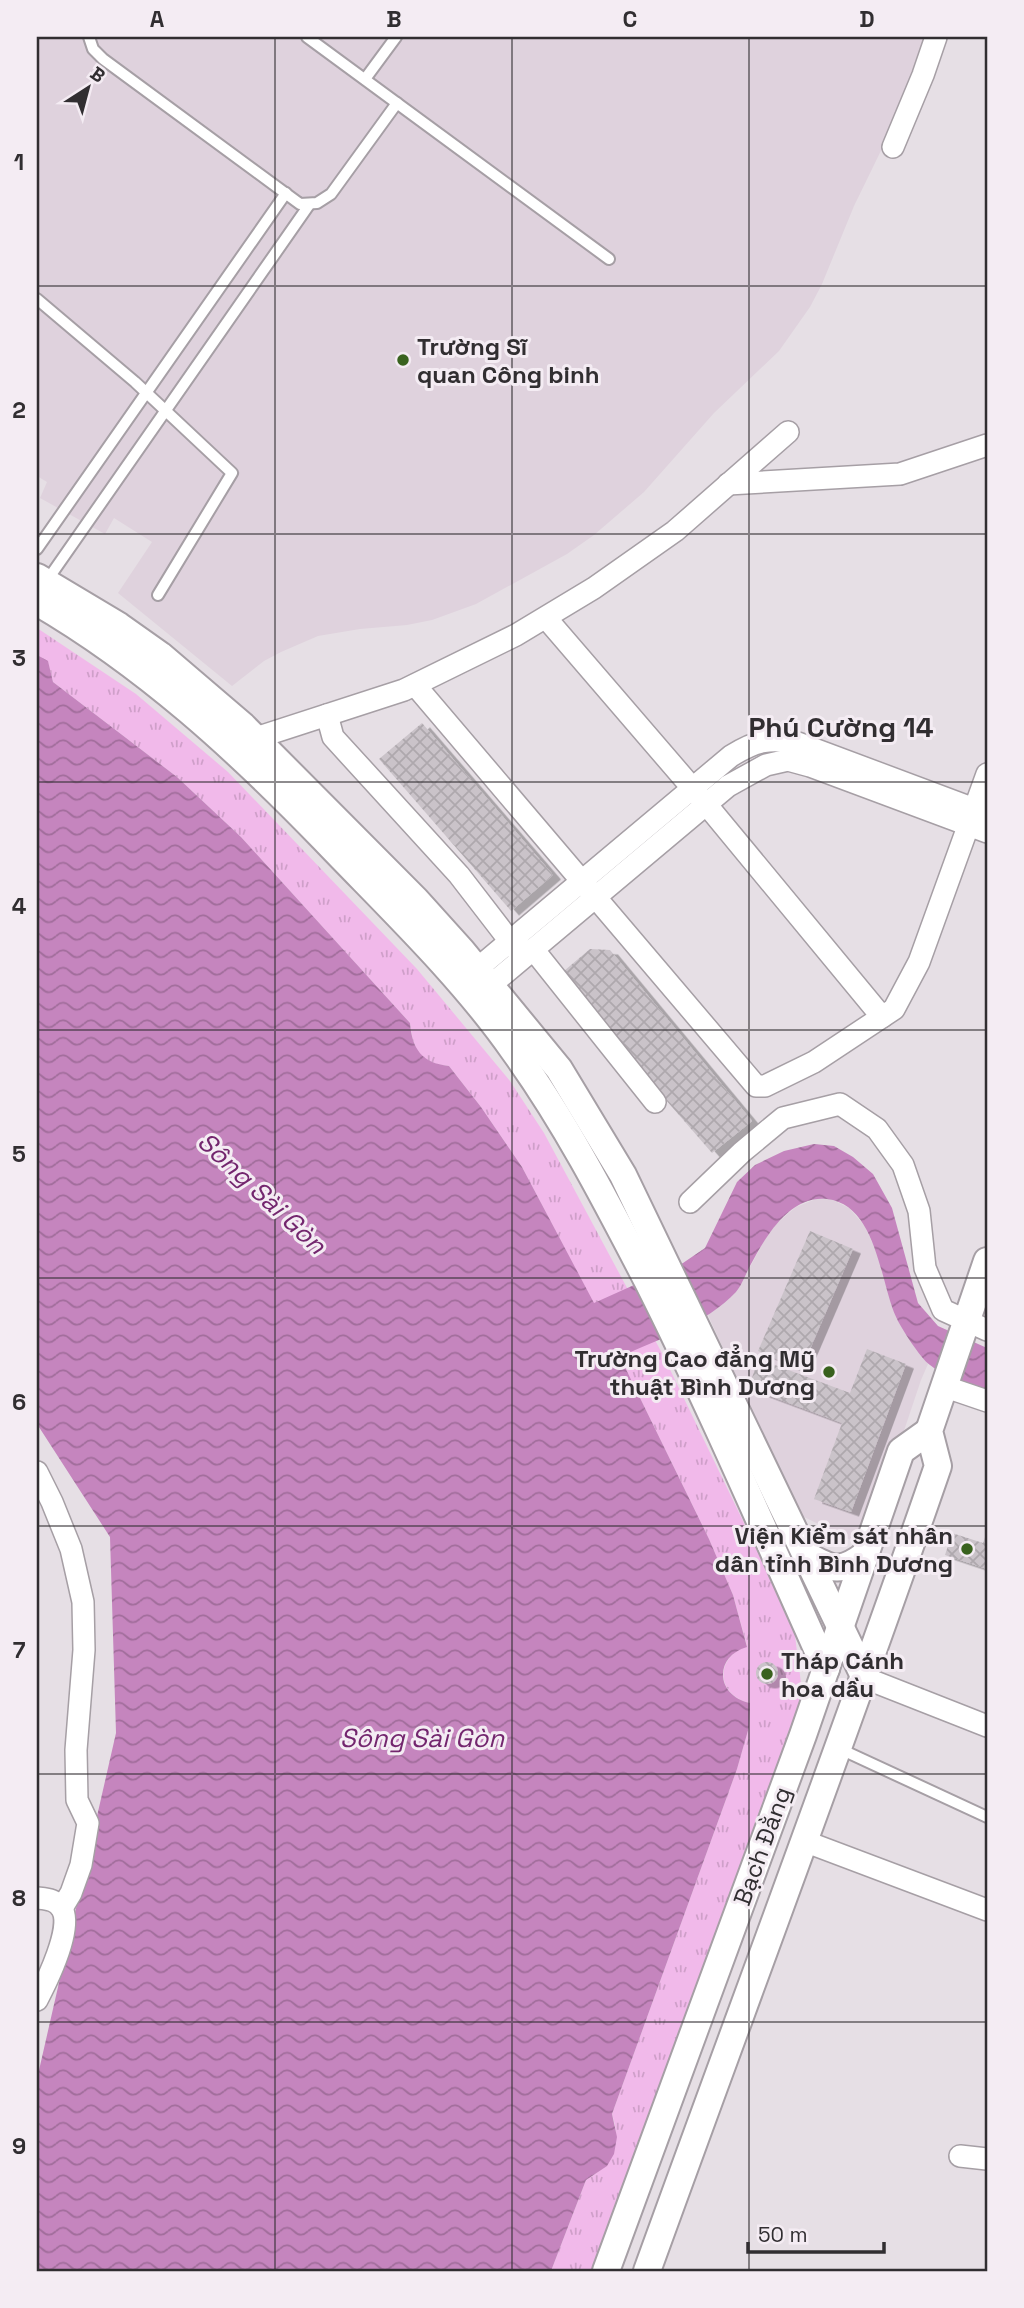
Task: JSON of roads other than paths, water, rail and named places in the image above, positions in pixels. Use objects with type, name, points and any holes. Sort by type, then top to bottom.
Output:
[{"type":"street","points":[[893,147],[936,37]]},
{"type":"street","points":[[256,738],[415,685],[546,618],[675,531],[788,432]]},
{"type":"street","points":[[728,484],[900,474],[987,445]]},
{"type":"street","points":[[40,587],[119,626],[202,689],[256,738],[416,900],[475,984],[512,1047],[559,1116],[604,1196],[695,1376],[826,1669],[865,1678],[987,1726]]},
{"type":"street","points":[[40,587],[85,630],[157,682],[226,742],[559,1069],[623,1175],[865,1678]]},
{"type":"street","points":[[546,618],[882,1017]]},
{"type":"street","points":[[415,685],[756,1086],[765,1086],[814,1062],[894,1009],[919,962],[979,820],[987,774]]},
{"type":"street","points":[[327,715],[333,737],[459,875],[520,951],[527,953],[533,949],[588,889]]},
{"type":"street","points":[[475,984],[511,941],[588,889],[699,797],[731,756],[749,745],[771,738],[799,743],[979,820]]},
{"type":"street","points":[[475,984],[533,949]]},
{"type":"street","points":[[533,949],[655,1102]]},
{"type":"street","points":[[690,1202],[742,1152],[783,1118],[840,1104],[877,1129],[903,1165],[919,1211],[925,1268],[943,1310],[972,1326]]},
{"type":"street","points":[[929,1431],[943,1386],[972,1326],[987,1261]]},
{"type":"street","points":[[943,1386],[987,1401]]},
{"type":"street","name":"Bạch Đằng","points":[[606,2271],[803,1735],[901,1451],[929,1431],[938,1466],[865,1678],[647,2271]]},
{"type":"street","points":[[37,1472],[71,1549],[83,1602],[84,1650],[76,1750],[77,1800],[88,1823],[81,1866],[62,1908]]},
{"type":"street","points":[[808,1556],[838,1569],[851,1566],[865,1555]]},
{"type":"street","points":[[803,1735],[838,1748]]},
{"type":"street","points":[[804,1841],[987,1910]]},
{"type":"street","points":[[37,1898],[52,1900],[62,1908],[66,1920],[59,1947],[37,2000]]},
{"type":"street","points":[[726,1944],[761,1956]]},
{"type":"street","points":[[960,2156],[987,2159]]},
{"type":"street","points":[[646,2160],[683,2172]]},
{"type":"lane","points":[[89,37],[93,49],[103,59],[300,204],[317,203],[331,194],[397,103]]},
{"type":"lane","points":[[307,37],[610,259]]},
{"type":"lane","points":[[365,79],[396,37]]},
{"type":"lane","points":[[37,549],[286,193]]},
{"type":"lane","points":[[40,587],[309,205]]},
{"type":"lane","points":[[37,299],[147,392],[232,473],[158,595]]},
{"type":"lane","points":[[838,1748],[987,1817]]},
{"type":"water","name":"Sông Sài Gòn","points":[[37,655],[48,661],[53,682],[177,777],[241,837],[410,1023],[413,1040],[420,1053],[432,1062],[449,1066],[522,1167],[594,1303],[683,1263],[705,1248],[737,1182],[755,1165],[784,1151],[814,1144],[834,1146],[853,1157],[873,1174],[892,1208],[918,1303],[938,1326],[987,1348],[987,1392],[950,1377],[926,1362],[896,1317],[874,1247],[857,1215],[844,1204],[827,1199],[814,1199],[791,1210],[772,1230],[738,1289],[724,1303],[681,1330],[620,1357],[709,1539],[733,1595],[747,1647],[728,1659],[723,1676],[730,1693],[750,1703],[749,1727],[737,1769],[612,2114],[617,2137],[614,2154],[607,2166],[586,2180],[551,2271],[37,2271],[37,2079],[116,1733],[110,1537],[37,1424]]},
{"type":"place","name":"Trường Sĩ quan Công binh","points":[[403,360]]},
{"type":"place","name":"Trường Cao đẳng Mỹ thuật Bình Dương","points":[[829,1372]]},
{"type":"place","name":"Viện Kiểm sát nhân dân tỉnh Bình Dương","points":[[967,1549]]},
{"type":"place","name":"Tháp Cánh hoa dầu","points":[[767,1674]]},
{"type":"district","name":"Phú Cường 14","points":[[841,727]]}]
